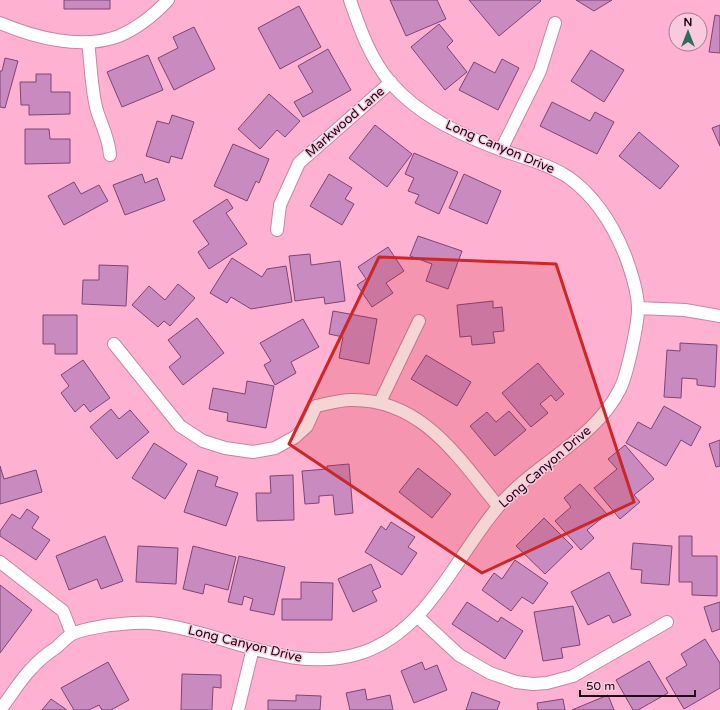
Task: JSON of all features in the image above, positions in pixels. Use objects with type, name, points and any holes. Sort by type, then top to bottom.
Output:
[{"type":"street","points":[[0,23],[16,30],[59,40],[88,42],[119,36],[145,22],[168,0]]},
{"type":"street","name":"Long Canyon Drive","points":[[0,710],[31,668],[72,634],[99,627],[149,623],[194,632],[286,657],[308,660],[345,656],[375,647],[418,617],[498,506],[526,480],[597,422],[607,410],[620,388],[627,369],[638,308],[632,277],[625,255],[614,230],[602,210],[589,195],[568,178],[548,166],[501,150],[462,134],[413,104],[390,82],[373,58],[350,0]]},
{"type":"street","points":[[501,150],[540,71],[555,23]]},
{"type":"street","points":[[88,42],[95,100],[106,132],[110,155]]},
{"type":"street","name":"Markwood Lane","points":[[277,230],[280,205],[299,163],[390,82]]},
{"type":"street","points":[[638,308],[684,310],[720,316]]},
{"type":"street","points":[[380,402],[419,321]]},
{"type":"street","points":[[114,344],[180,426],[203,441],[225,448],[253,452],[275,448],[295,437],[307,426],[316,406],[349,400],[380,402],[418,419],[434,431],[498,506]]},
{"type":"street","points":[[0,562],[63,611],[72,634]]},
{"type":"street","points":[[418,617],[459,655],[490,673],[516,682],[532,684],[547,683],[573,676],[667,622]]},
{"type":"street","points":[[238,710],[253,648]]},
{"type":"highlighted area","points":[[379,257],[556,264],[634,502],[482,573],[289,444]]},
{"type":"building","points":[[64,0],[110,0],[110,9],[64,9]]},
{"type":"building","points":[[390,0],[437,0],[446,19],[406,36]]},
{"type":"building","points":[[469,0],[540,0],[541,1],[499,36]]},
{"type":"building","points":[[576,0],[612,0],[594,11]]},
{"type":"building","points":[[299,6],[321,47],[280,69],[258,28]]},
{"type":"building","points":[[715,15],[720,16],[720,53],[709,52]]},
{"type":"building","points":[[439,24],[453,41],[447,47],[467,72],[445,90],[411,47]]},
{"type":"building","points":[[194,27],[215,69],[174,90],[158,58],[178,48],[173,37]]},
{"type":"building","points":[[328,49],[351,90],[303,117],[294,102],[313,92],[298,66]]},
{"type":"building","points":[[591,50],[624,70],[604,102],[571,81]]},
{"type":"building","points":[[148,55],[163,90],[122,107],[107,72]]},
{"type":"building","points":[[5,58],[18,61],[5,108],[0,107],[0,71],[2,71]]},
{"type":"building","points":[[502,59],[519,68],[498,110],[459,90],[474,62],[495,73]]},
{"type":"building","points":[[36,74],[51,74],[51,92],[70,92],[70,114],[29,115],[29,105],[21,105],[20,82],[36,82]]},
{"type":"building","points":[[269,94],[300,121],[285,137],[277,130],[260,149],[238,129]]},
{"type":"building","points":[[552,102],[590,121],[595,112],[614,122],[597,154],[540,126]]},
{"type":"building","points":[[172,115],[194,122],[182,159],[171,156],[169,163],[146,156],[157,121],[169,124]]},
{"type":"building","points":[[375,125],[412,154],[387,187],[349,158]]},
{"type":"building","points":[[720,125],[720,146],[712,128]]},
{"type":"building","points":[[25,129],[49,129],[50,139],[70,139],[70,163],[25,164]]},
{"type":"building","points":[[639,132],[679,166],[660,189],[619,156]]},
{"type":"building","points":[[233,144],[269,159],[259,183],[256,181],[247,201],[214,186]]},
{"type":"building","points":[[414,153],[458,172],[439,214],[415,203],[419,195],[408,191],[414,178],[405,174]]},
{"type":"building","points":[[142,174],[145,183],[157,178],[165,200],[125,215],[113,185]]},
{"type":"building","points":[[329,174],[352,188],[345,199],[354,204],[342,225],[310,206]]},
{"type":"building","points":[[464,174],[501,191],[487,224],[449,208]]},
{"type":"building","points":[[74,182],[81,194],[99,185],[108,201],[64,225],[48,196]]},
{"type":"building","points":[[227,199],[233,208],[226,213],[247,244],[209,269],[198,252],[209,244],[193,221]]},
{"type":"building","points":[[418,236],[462,251],[448,289],[426,281],[432,264],[410,256]]},
{"type":"building","points":[[388,247],[404,271],[386,283],[393,293],[372,307],[357,285],[366,279],[358,267]]},
{"type":"building","points":[[310,254],[311,265],[340,261],[345,301],[325,304],[324,297],[295,301],[289,256]]},
{"type":"building","points":[[232,258],[262,277],[267,269],[286,266],[292,302],[251,309],[231,297],[227,303],[210,293]]},
{"type":"building","points":[[99,265],[128,266],[126,306],[82,304],[83,280],[99,280]]},
{"type":"building","points":[[178,284],[195,298],[170,326],[164,321],[158,327],[132,305],[149,286],[165,300]]},
{"type":"building","points":[[493,301],[493,308],[502,307],[504,331],[493,332],[495,343],[472,345],[471,336],[460,337],[457,305]]},
{"type":"building","points":[[333,311],[377,319],[369,364],[339,358],[343,337],[329,334]]},
{"type":"building","points":[[43,315],[77,315],[77,354],[55,354],[55,344],[43,344]]},
{"type":"building","points":[[197,318],[224,353],[183,385],[169,367],[181,357],[168,340]]},
{"type":"building","points":[[303,319],[319,347],[291,362],[296,373],[275,385],[264,365],[271,361],[260,343]]},
{"type":"building","points":[[680,343],[717,345],[715,387],[697,385],[697,379],[682,378],[681,398],[664,397],[667,350],[680,351]]},
{"type":"building","points":[[426,355],[471,382],[457,406],[411,379]]},
{"type":"building","points":[[83,360],[110,398],[90,412],[84,404],[75,412],[61,393],[69,386],[61,375]]},
{"type":"building","points":[[538,363],[564,394],[556,401],[551,395],[540,404],[548,413],[531,427],[502,393]]},
{"type":"building","points":[[247,381],[274,386],[266,428],[227,421],[228,413],[209,409],[213,388],[245,394]]},
{"type":"building","points":[[664,406],[701,427],[691,446],[681,440],[666,466],[626,443],[638,422],[651,429]]},
{"type":"building","points":[[111,409],[119,419],[130,410],[149,432],[117,459],[90,427]]},
{"type":"building","points":[[509,411],[526,430],[495,456],[470,426],[487,412],[496,422]]},
{"type":"building","points":[[720,440],[720,466],[716,467],[709,444]]},
{"type":"building","points":[[154,443],[187,464],[165,499],[132,478]]},
{"type":"building","points":[[625,445],[654,479],[634,495],[640,502],[620,519],[594,488],[617,469],[608,459]]},
{"type":"building","points":[[349,464],[353,513],[335,515],[333,495],[319,496],[319,503],[305,504],[302,471],[327,469],[327,466]]},
{"type":"building","points":[[0,466],[4,479],[36,470],[42,492],[0,504]]},
{"type":"building","points":[[418,468],[451,494],[432,518],[399,492]]},
{"type":"building","points":[[198,470],[218,477],[215,486],[238,493],[226,526],[184,512]]},
{"type":"building","points":[[293,475],[294,520],[257,521],[256,493],[271,493],[270,476]]},
{"type":"building","points":[[580,484],[607,514],[587,530],[594,538],[581,550],[555,521],[571,507],[564,498]]},
{"type":"building","points":[[27,509],[39,517],[32,528],[50,540],[36,560],[0,536],[0,531],[12,514],[20,519]]},
{"type":"building","points":[[544,518],[573,547],[545,574],[516,546]]},
{"type":"building","points":[[391,522],[415,537],[408,547],[417,553],[402,575],[365,552],[381,526],[386,530]]},
{"type":"building","points":[[105,536],[123,581],[101,589],[97,579],[69,590],[56,556]]},
{"type":"building","points":[[679,536],[692,536],[692,556],[717,556],[717,596],[692,595],[692,582],[679,582]]},
{"type":"building","points":[[633,543],[672,546],[669,585],[641,583],[642,570],[631,569]]},
{"type":"building","points":[[138,546],[178,548],[176,584],[136,582]]},
{"type":"building","points":[[193,546],[236,557],[228,590],[205,584],[203,594],[183,589]]},
{"type":"building","points":[[239,556],[285,567],[274,615],[250,610],[253,599],[244,596],[242,605],[228,602]]},
{"type":"building","points":[[515,560],[548,583],[533,604],[522,597],[511,611],[482,590],[494,573],[502,579]]},
{"type":"building","points":[[371,564],[381,587],[372,591],[377,601],[353,612],[338,579]]},
{"type":"building","points":[[609,572],[631,615],[613,623],[609,615],[588,625],[571,592]]},
{"type":"building","points":[[301,582],[333,583],[332,620],[282,620],[282,599],[301,599]]},
{"type":"building","points":[[0,585],[32,610],[0,653]]},
{"type":"building","points":[[467,602],[498,622],[501,617],[523,631],[505,659],[452,624]]},
{"type":"building","points":[[720,602],[720,629],[712,632],[704,607]]},
{"type":"building","points":[[573,606],[580,645],[561,648],[563,658],[543,661],[534,612]]},
{"type":"building","points":[[705,639],[720,663],[720,688],[684,709],[666,678],[687,665],[681,654]]},
{"type":"building","points":[[649,661],[668,693],[638,710],[633,710],[616,680]]},
{"type":"building","points":[[108,662],[129,700],[111,710],[102,710],[99,705],[89,710],[74,710],[61,688]]},
{"type":"building","points":[[422,662],[425,670],[437,665],[447,690],[414,703],[401,671]]},
{"type":"building","points":[[182,674],[221,675],[221,688],[213,687],[212,710],[181,710]]},
{"type":"building","points":[[365,689],[367,700],[390,695],[393,710],[350,710],[346,693]]},
{"type":"building","points":[[472,692],[500,702],[497,710],[466,710]]},
{"type":"building","points":[[296,695],[321,696],[320,710],[268,710],[268,700],[296,701]]},
{"type":"building","points":[[608,695],[614,710],[572,710]]},
{"type":"building","points":[[51,699],[67,710],[42,710]]},
{"type":"building","points":[[563,699],[565,710],[538,710],[537,703]]}]
